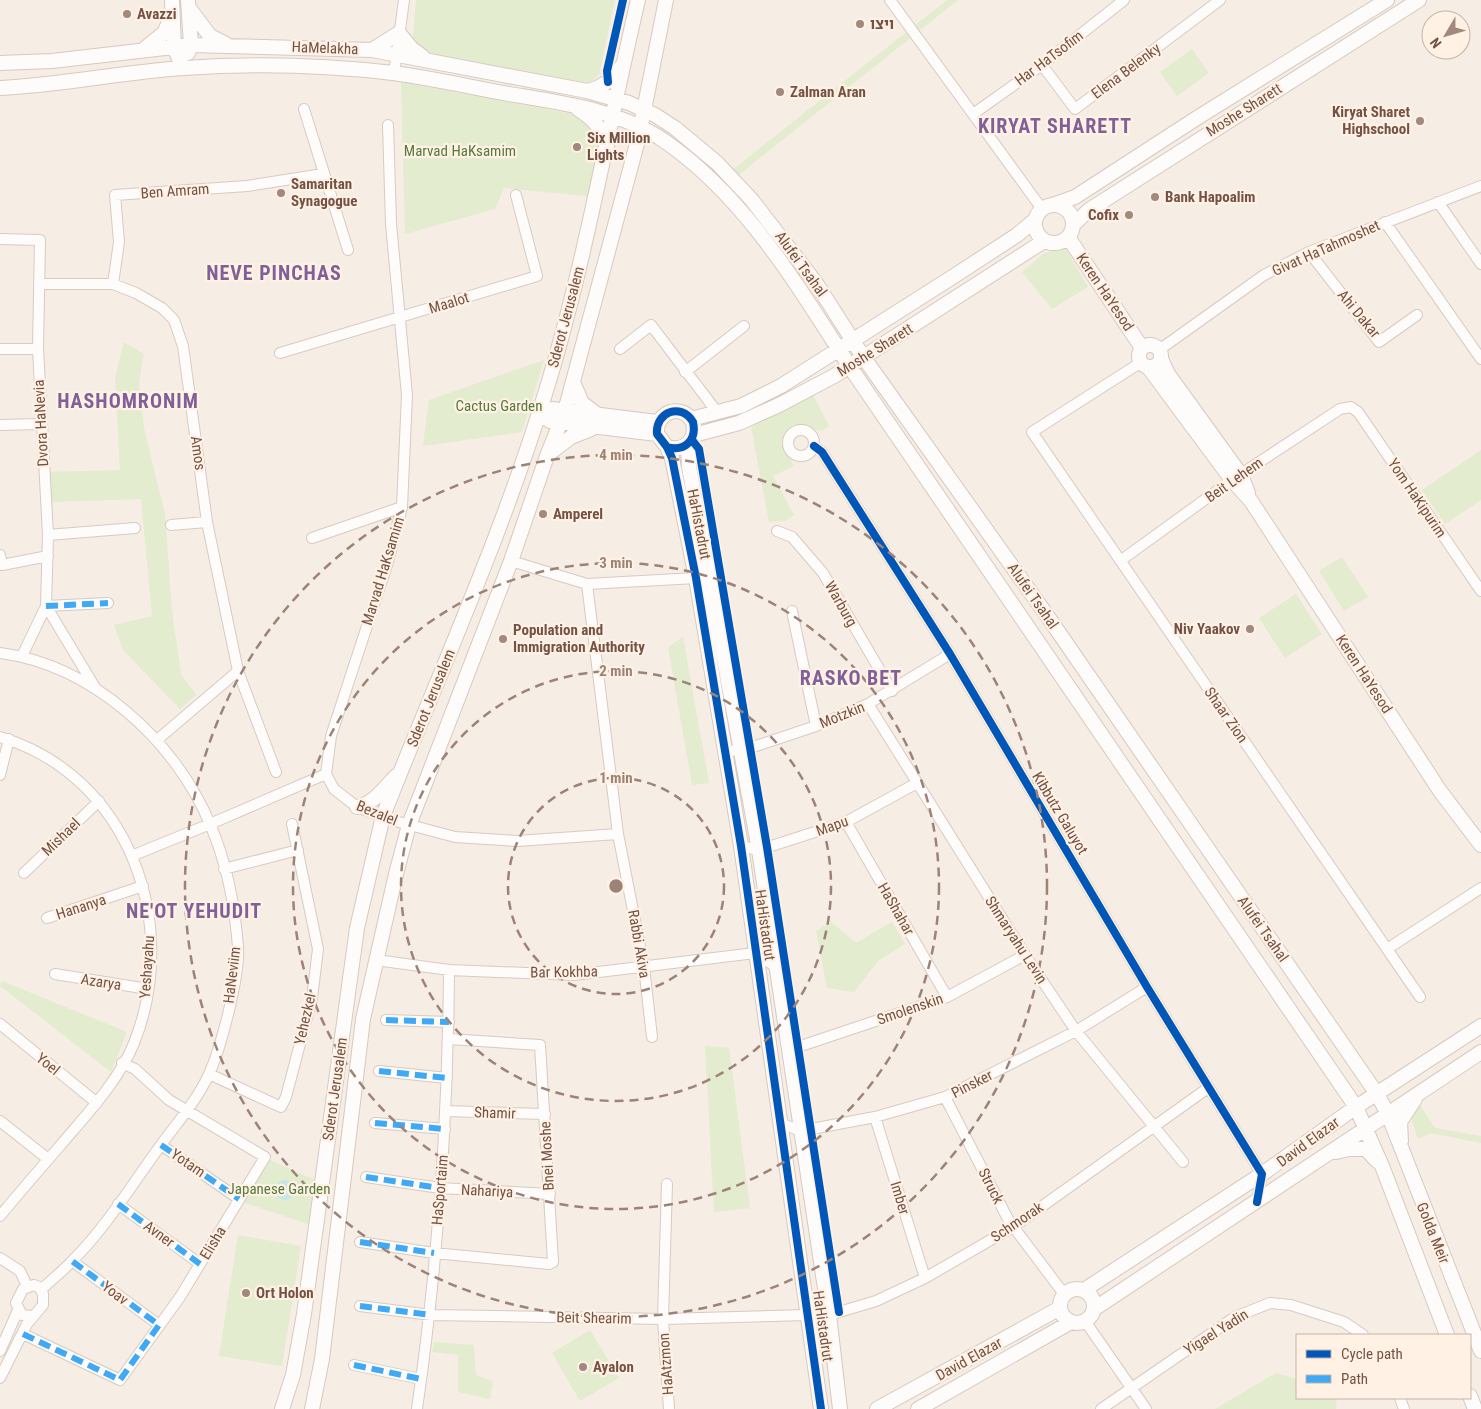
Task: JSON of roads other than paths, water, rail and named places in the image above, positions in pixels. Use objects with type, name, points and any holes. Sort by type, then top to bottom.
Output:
[{"type":"main road","name":"Sderot Jerusalem","points":[[282,1409],[294,1375],[304,1314],[357,928],[383,816],[491,548],[539,412],[574,294],[638,0]]},
{"type":"main road","name":"Sderot Jerusalem","points":[[312,1409],[322,1360],[363,1019],[409,825],[512,562],[547,456],[563,417],[640,127],[666,0]]},
{"type":"main road","name":"Moshe Sharett","points":[[691,419],[713,411],[741,406],[781,386],[1017,235],[1043,211],[1075,197],[1200,116],[1387,0]]},
{"type":"main road","name":"Moshe Sharett","points":[[1070,231],[1089,210],[1419,0]]},
{"type":"main road","points":[[183,68],[191,45],[188,4]]},
{"type":"main road","points":[[188,4],[210,36],[229,45]]},
{"type":"main road","points":[[173,7],[174,47],[183,68]]},
{"type":"main road","points":[[143,50],[164,34],[173,7]]},
{"type":"main road","points":[[372,50],[399,33],[411,48],[426,59]]},
{"type":"main road","name":"HaMelakha","points":[[0,63],[52,61],[191,45],[372,50],[397,53],[587,91],[643,109]]},
{"type":"main road","points":[[587,91],[608,82],[614,77],[624,62]]},
{"type":"main road","name":"HaMelakha","points":[[0,88],[44,85],[183,68],[292,66],[394,74],[566,104],[612,115],[640,127]]},
{"type":"main road","points":[[566,104],[594,120],[602,131],[607,147]]},
{"type":"main road","name":"Alufei Tsahal","points":[[643,109],[695,143],[734,181],[779,234],[844,326],[864,358],[1046,614],[1388,1114]]},
{"type":"main road","name":"Alufei Tsahal","points":[[640,127],[681,154],[740,209],[780,261],[1356,1107],[1366,1129]]},
{"type":"main road","points":[[1066,209],[1072,218],[1070,231],[1058,243],[1044,241],[1037,234],[1043,211],[1066,209]]},
{"type":"main road","name":"Keren HaYesod","points":[[1070,231],[1142,348]]},
{"type":"main road","name":"Moshe Sharett","points":[[691,440],[739,423],[780,405],[834,376],[1044,241]]},
{"type":"main road","points":[[844,326],[870,330]]},
{"type":"main road","points":[[822,361],[829,334]]},
{"type":"main road","points":[[1153,345],[1160,354],[1155,366],[1144,365],[1138,358],[1142,348],[1153,345]]},
{"type":"main road","name":"Keren HaYesod","points":[[1160,354],[1168,374],[1440,791],[1481,845]]},
{"type":"main road","name":"Keren HaYesod","points":[[1144,365],[1236,478]]},
{"type":"main road","points":[[834,376],[859,379]]},
{"type":"main road","points":[[573,382],[582,403],[597,422]]},
{"type":"main road","points":[[539,412],[552,409],[563,417],[657,428]]},
{"type":"main road","points":[[674,411],[681,412],[691,419],[694,429],[691,440],[680,448],[667,447],[657,428],[667,412],[674,411]]},
{"type":"main road","points":[[547,456],[571,437],[597,422]]},
{"type":"main road","name":"HaHistadrut","points":[[691,440],[689,467],[759,850],[828,1311],[840,1409]]},
{"type":"main road","name":"HaHistadrut","points":[[667,447],[674,467],[693,561],[741,846],[820,1409]]},
{"type":"main road","points":[[357,807],[377,796],[402,770]]},
{"type":"main road","name":"David Elazar","points":[[877,1409],[1062,1301],[1073,1289],[1084,1290],[1262,1174],[1356,1107],[1481,1026]]},
{"type":"main road","name":"David Elazar","points":[[918,1409],[1078,1322],[1090,1318],[1094,1308],[1257,1202],[1481,1052]]},
{"type":"main road","points":[[1402,1154],[1400,1122],[1418,1095]]},
{"type":"main road","name":"Golda Meir","points":[[1388,1114],[1402,1154],[1481,1351]]},
{"type":"main road","name":"Golda Meir","points":[[1366,1129],[1382,1166],[1446,1334]]},
{"type":"main road","points":[[1328,1154],[1349,1148],[1366,1149],[1382,1166]]},
{"type":"main road","points":[[1084,1290],[1092,1298],[1094,1308]]},
{"type":"main road","points":[[1062,1301],[1063,1317],[1078,1322]]},
{"type":"street","points":[[394,74],[404,0]]},
{"type":"street","points":[[890,0],[1043,211]]},
{"type":"street","name":"Har HaTsofim","points":[[973,114],[1042,65],[1124,0]]},
{"type":"street","name":"Elena Belenky","points":[[1042,65],[1075,109],[1220,0]]},
{"type":"street","points":[[304,109],[348,250]]},
{"type":"street","name":"Marvad HaKsamim","points":[[326,774],[331,736],[388,562],[402,507],[407,395],[391,224],[388,125]]},
{"type":"street","name":"Ben Amram","points":[[113,284],[119,242],[115,195],[247,186],[323,174]]},
{"type":"street","name":"Givat HaTahmoshet","points":[[1160,354],[1264,275],[1309,252],[1481,186]]},
{"type":"street","name":"Maalot","points":[[280,353],[537,276],[516,195]]},
{"type":"street","points":[[1438,202],[1481,264]]},
{"type":"street","points":[[1385,222],[1481,359]]},
{"type":"street","name":"Dvora HaNevia","points":[[0,240],[40,240],[38,349],[40,424],[48,536],[46,606],[22,656]]},
{"type":"street","name":"Ahi Dakar","points":[[1309,252],[1380,342],[1418,316]]},
{"type":"street","name":"Amos","points":[[39,284],[113,284],[143,296],[162,308],[174,320],[183,346],[207,522],[238,671],[276,772]]},
{"type":"street","points":[[620,348],[651,325],[713,411]]},
{"type":"street","points":[[685,372],[744,326]]},
{"type":"street","points":[[0,349],[38,349]]},
{"type":"street","name":"Shaar Zion","points":[[1144,365],[1032,432],[1420,997]]},
{"type":"street","name":"Beit Lehem","points":[[1120,561],[1236,478],[1340,409],[1351,407]]},
{"type":"street","name":"Yom HaKipurim","points":[[1351,407],[1358,412],[1481,591]]},
{"type":"street","points":[[0,425],[40,424]]},
{"type":"street","name":"Kibbutz Galuyot","points":[[814,446],[822,452],[950,654],[1208,1088],[1262,1174]]},
{"type":"street","points":[[312,538],[402,507]]},
{"type":"street","points":[[171,525],[207,522]]},
{"type":"street","points":[[48,536],[135,528]]},
{"type":"street","name":"Warburg","points":[[777,531],[792,537],[823,573],[892,691]]},
{"type":"street","points":[[0,555],[2,564],[48,556]]},
{"type":"street","points":[[676,578],[687,570],[693,561]]},
{"type":"street","points":[[512,562],[588,584],[696,578],[709,569]]},
{"type":"street","name":"Rabbi Akiva","points":[[588,584],[618,834],[644,967],[652,1037]]},
{"type":"street","points":[[96,689],[46,606],[108,603]]},
{"type":"street","points":[[792,611],[816,726]]},
{"type":"street","name":"HaNeviim","points":[[0,653],[22,656],[54,668],[96,689],[122,708],[157,740],[188,783],[210,824],[224,869],[238,949],[235,977],[227,1016],[209,1074],[186,1110],[118,1204],[72,1261],[41,1290]]},
{"type":"street","name":"Motzkin","points":[[724,752],[742,750],[816,726],[868,704],[950,654]]},
{"type":"street","points":[[157,740],[238,671]]},
{"type":"street","name":"Shmaryahu Levin","points":[[868,704],[1025,955],[1076,1031],[1183,1162]]},
{"type":"street","points":[[0,774],[5,738]]},
{"type":"street","name":"Yeshayahu","points":[[0,1215],[97,1103],[134,1043],[148,989],[150,958],[150,927],[143,886],[134,855],[99,801],[68,771],[39,752],[5,738]]},
{"type":"street","points":[[134,855],[326,774]]},
{"type":"street","name":"Bezalel","points":[[326,774],[334,789],[357,807],[409,825],[455,837],[517,841],[618,834]]},
{"type":"street","name":"Mapu","points":[[759,850],[846,822],[917,783]]},
{"type":"street","name":"Mishael","points":[[24,872],[99,801]]},
{"type":"street","name":"HaShahar","points":[[846,822],[947,997]]},
{"type":"street","name":"Yehezkel","points":[[209,1074],[281,1108],[286,1097],[312,998],[318,949],[292,824]]},
{"type":"street","points":[[741,846],[759,850]]},
{"type":"street","points":[[224,869],[298,850]]},
{"type":"street","name":"Hananya","points":[[46,918],[143,886]]},
{"type":"street","points":[[1387,949],[1481,888]]},
{"type":"street","points":[[755,953],[776,967]]},
{"type":"street","name":"Bar Kokhba","points":[[376,960],[449,970],[574,975],[755,953]]},
{"type":"street","name":"Smolenskin","points":[[789,1050],[947,997],[1025,955]]},
{"type":"street","name":"HaSportaim","points":[[417,1409],[431,1315],[434,1253],[445,1129],[449,1039],[449,970]]},
{"type":"street","name":"Azarya","points":[[55,974],[148,989]]},
{"type":"street","name":"Pinsker","points":[[801,1131],[875,1117],[946,1097],[1076,1031],[1147,986]]},
{"type":"street","points":[[386,1020],[449,1022]]},
{"type":"street","name":"Yoel","points":[[0,1024],[97,1103]]},
{"type":"street","name":"Bnei Moshe","points":[[434,1253],[549,1264],[553,1262],[542,1050],[540,1045],[449,1039]]},
{"type":"street","name":"Elisha","points":[[23,1334],[120,1380],[200,1264],[265,1157],[165,1097],[130,1065],[122,1063]]},
{"type":"street","points":[[379,1072],[446,1078]]},
{"type":"street","name":"Schmorak","points":[[808,1319],[828,1311],[876,1301],[926,1278],[1013,1227],[1208,1088]]},
{"type":"street","name":"Struck","points":[[946,1097],[1013,1227],[1062,1301]]},
{"type":"street","name":"Shamir","points":[[446,1111],[545,1114]]},
{"type":"street","name":"Imber","points":[[875,1117],[926,1278]]},
{"type":"street","points":[[0,1121],[48,1159]]},
{"type":"street","points":[[375,1123],[445,1129]]},
{"type":"street","points":[[780,1123],[801,1131]]},
{"type":"street","name":"Yotam","points":[[161,1145],[240,1199]]},
{"type":"street","points":[[1257,1202],[1262,1174]]},
{"type":"street","name":"Nahariya","points":[[366,1177],[440,1188],[550,1194]]},
{"type":"street","points":[[663,1319],[667,1184]]},
{"type":"street","name":"Avner","points":[[118,1204],[200,1264]]},
{"type":"street","points":[[360,1242],[434,1253]]},
{"type":"street","points":[[0,1258],[20,1271],[27,1286]]},
{"type":"street","name":"Yoav","points":[[72,1261],[159,1325]]},
{"type":"street","points":[[0,1351],[18,1310],[16,1299],[27,1286],[36,1286],[41,1290],[44,1299],[43,1305],[32,1316],[0,1378]]},
{"type":"street","name":"Yigael Yadin","points":[[1100,1409],[1235,1317],[1270,1303],[1291,1306],[1344,1322],[1361,1334]]},
{"type":"street","name":"Beit Shearim","points":[[360,1306],[431,1315],[663,1319],[808,1319]]},
{"type":"street","points":[[18,1310],[26,1317],[32,1316]]},
{"type":"street","name":"HaAtzmon","points":[[663,1319],[669,1409]]},
{"type":"street","points":[[1078,1322],[1133,1388],[1146,1409]]},
{"type":"street","points":[[354,1365],[422,1379]]},
{"type":"water","points":[[285,1180],[292,1183],[295,1190],[292,1197],[285,1200],[278,1197],[275,1190],[278,1183]]},
{"type":"place","name":"Avazzi","points":[[127,14]]},
{"type":"place","name":"ויצו","points":[[860,24]]},
{"type":"place","name":"Zalman Aran","points":[[780,92]]},
{"type":"place","name":"Kiryat Sharet Highschool","points":[[1420,121]]},
{"type":"place","name":"Six Million Lights","points":[[577,147]]},
{"type":"place","name":"Samaritan Synagogue","points":[[281,193]]},
{"type":"place","name":"Bank Hapoalim","points":[[1155,197]]},
{"type":"place","name":"Cofix","points":[[1129,215]]},
{"type":"place","name":"Amperel","points":[[543,514]]},
{"type":"place","name":"Niv Yaakov","points":[[1250,629]]},
{"type":"place","name":"Population and Immigration Authority","points":[[503,639]]},
{"type":"place","name":"Ort Holon","points":[[246,1293]]},
{"type":"place","name":"Ayalon","points":[[583,1367]]},
{"type":"district","name":"KIRYAT SHARETT","points":[[1055,126]]},
{"type":"district","name":"NEVE PINCHAS","points":[[274,273]]},
{"type":"district","name":"HASHOMRONIM","points":[[128,401]]},
{"type":"district","name":"RASKO BET","points":[[851,678]]},
{"type":"district","name":"NE'OT YEHUDIT","points":[[194,911]]},
{"type":"park label","name":"Cactus Garden","points":[[499,406]]},
{"type":"park label","name":"Japanese Garden","points":[[279,1189]]}]
